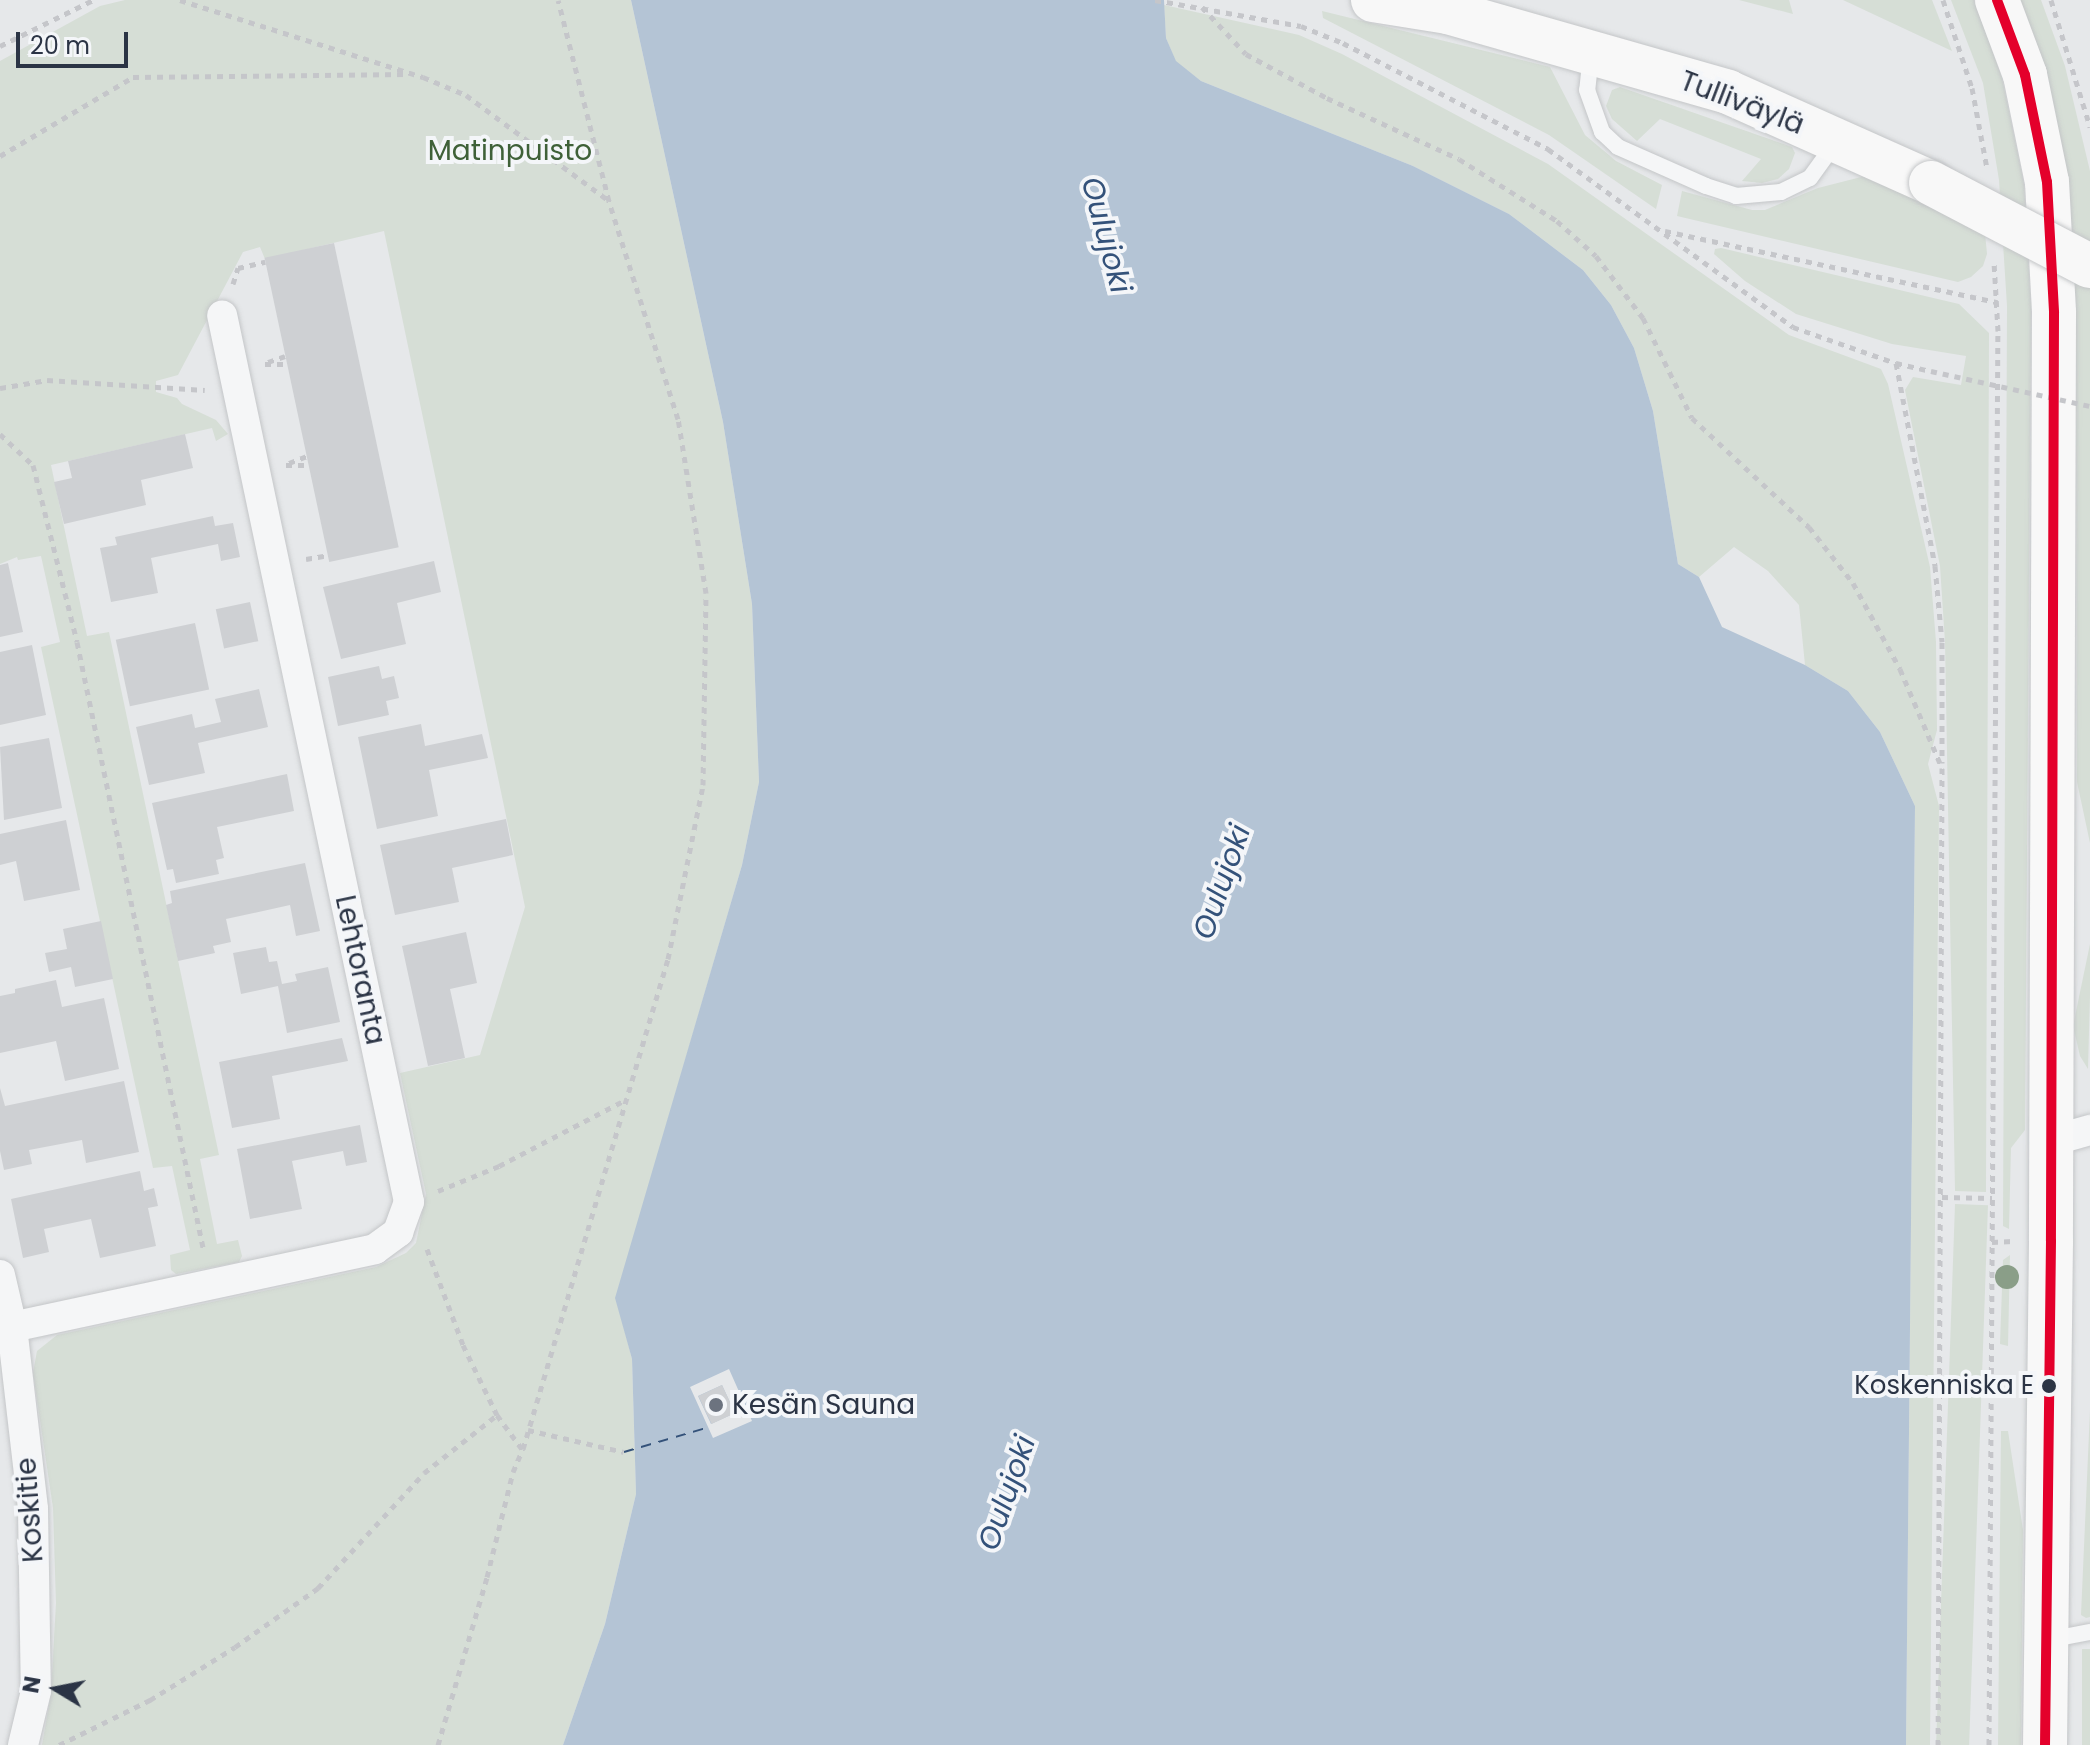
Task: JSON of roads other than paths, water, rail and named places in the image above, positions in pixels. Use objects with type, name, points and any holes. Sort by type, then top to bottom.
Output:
[{"type":"street","name":"Tulliväylä","points":[[1373,0],[1448,12],[1728,92],[1931,183],[2090,266]]},
{"type":"street","points":[[1997,0],[2025,75],[2047,182],[2054,313],[2071,1136],[2046,1640],[2045,1745]]},
{"type":"street","name":"Lehtoranta","points":[[12,1327],[375,1249],[398,1232],[409,1202],[222,315]]},
{"type":"street","name":"Koskitie","points":[[0,1275],[12,1327],[33,1509],[36,1691],[23,1745]]},
{"type":"lane","points":[[1591,53],[1587,90],[1602,132],[1618,147],[1706,186],[1736,196],[1781,192],[1810,178],[1837,141]]},
{"type":"lane","points":[[2046,1640],[2090,1632]]},
{"type":"water","name":"Oulujoki","points":[[631,0],[1164,0],[1166,38],[1176,61],[1201,81],[1413,166],[1509,214],[1583,270],[1611,305],[1634,348],[1653,411],[1678,564],[1699,577],[1722,627],[1805,665],[1848,691],[1880,732],[1915,806],[1906,1745],[563,1745],[605,1624],[636,1494],[632,1359],[615,1298],[742,865],[759,782],[752,604],[723,422]]},
{"type":"place","name":"Koskenniska E","points":[[2049,1386]]},
{"type":"place","name":"Kesän Sauna","points":[[716,1405]]},
{"type":"park label","name":"Matinpuisto","points":[[510,151]]}]
